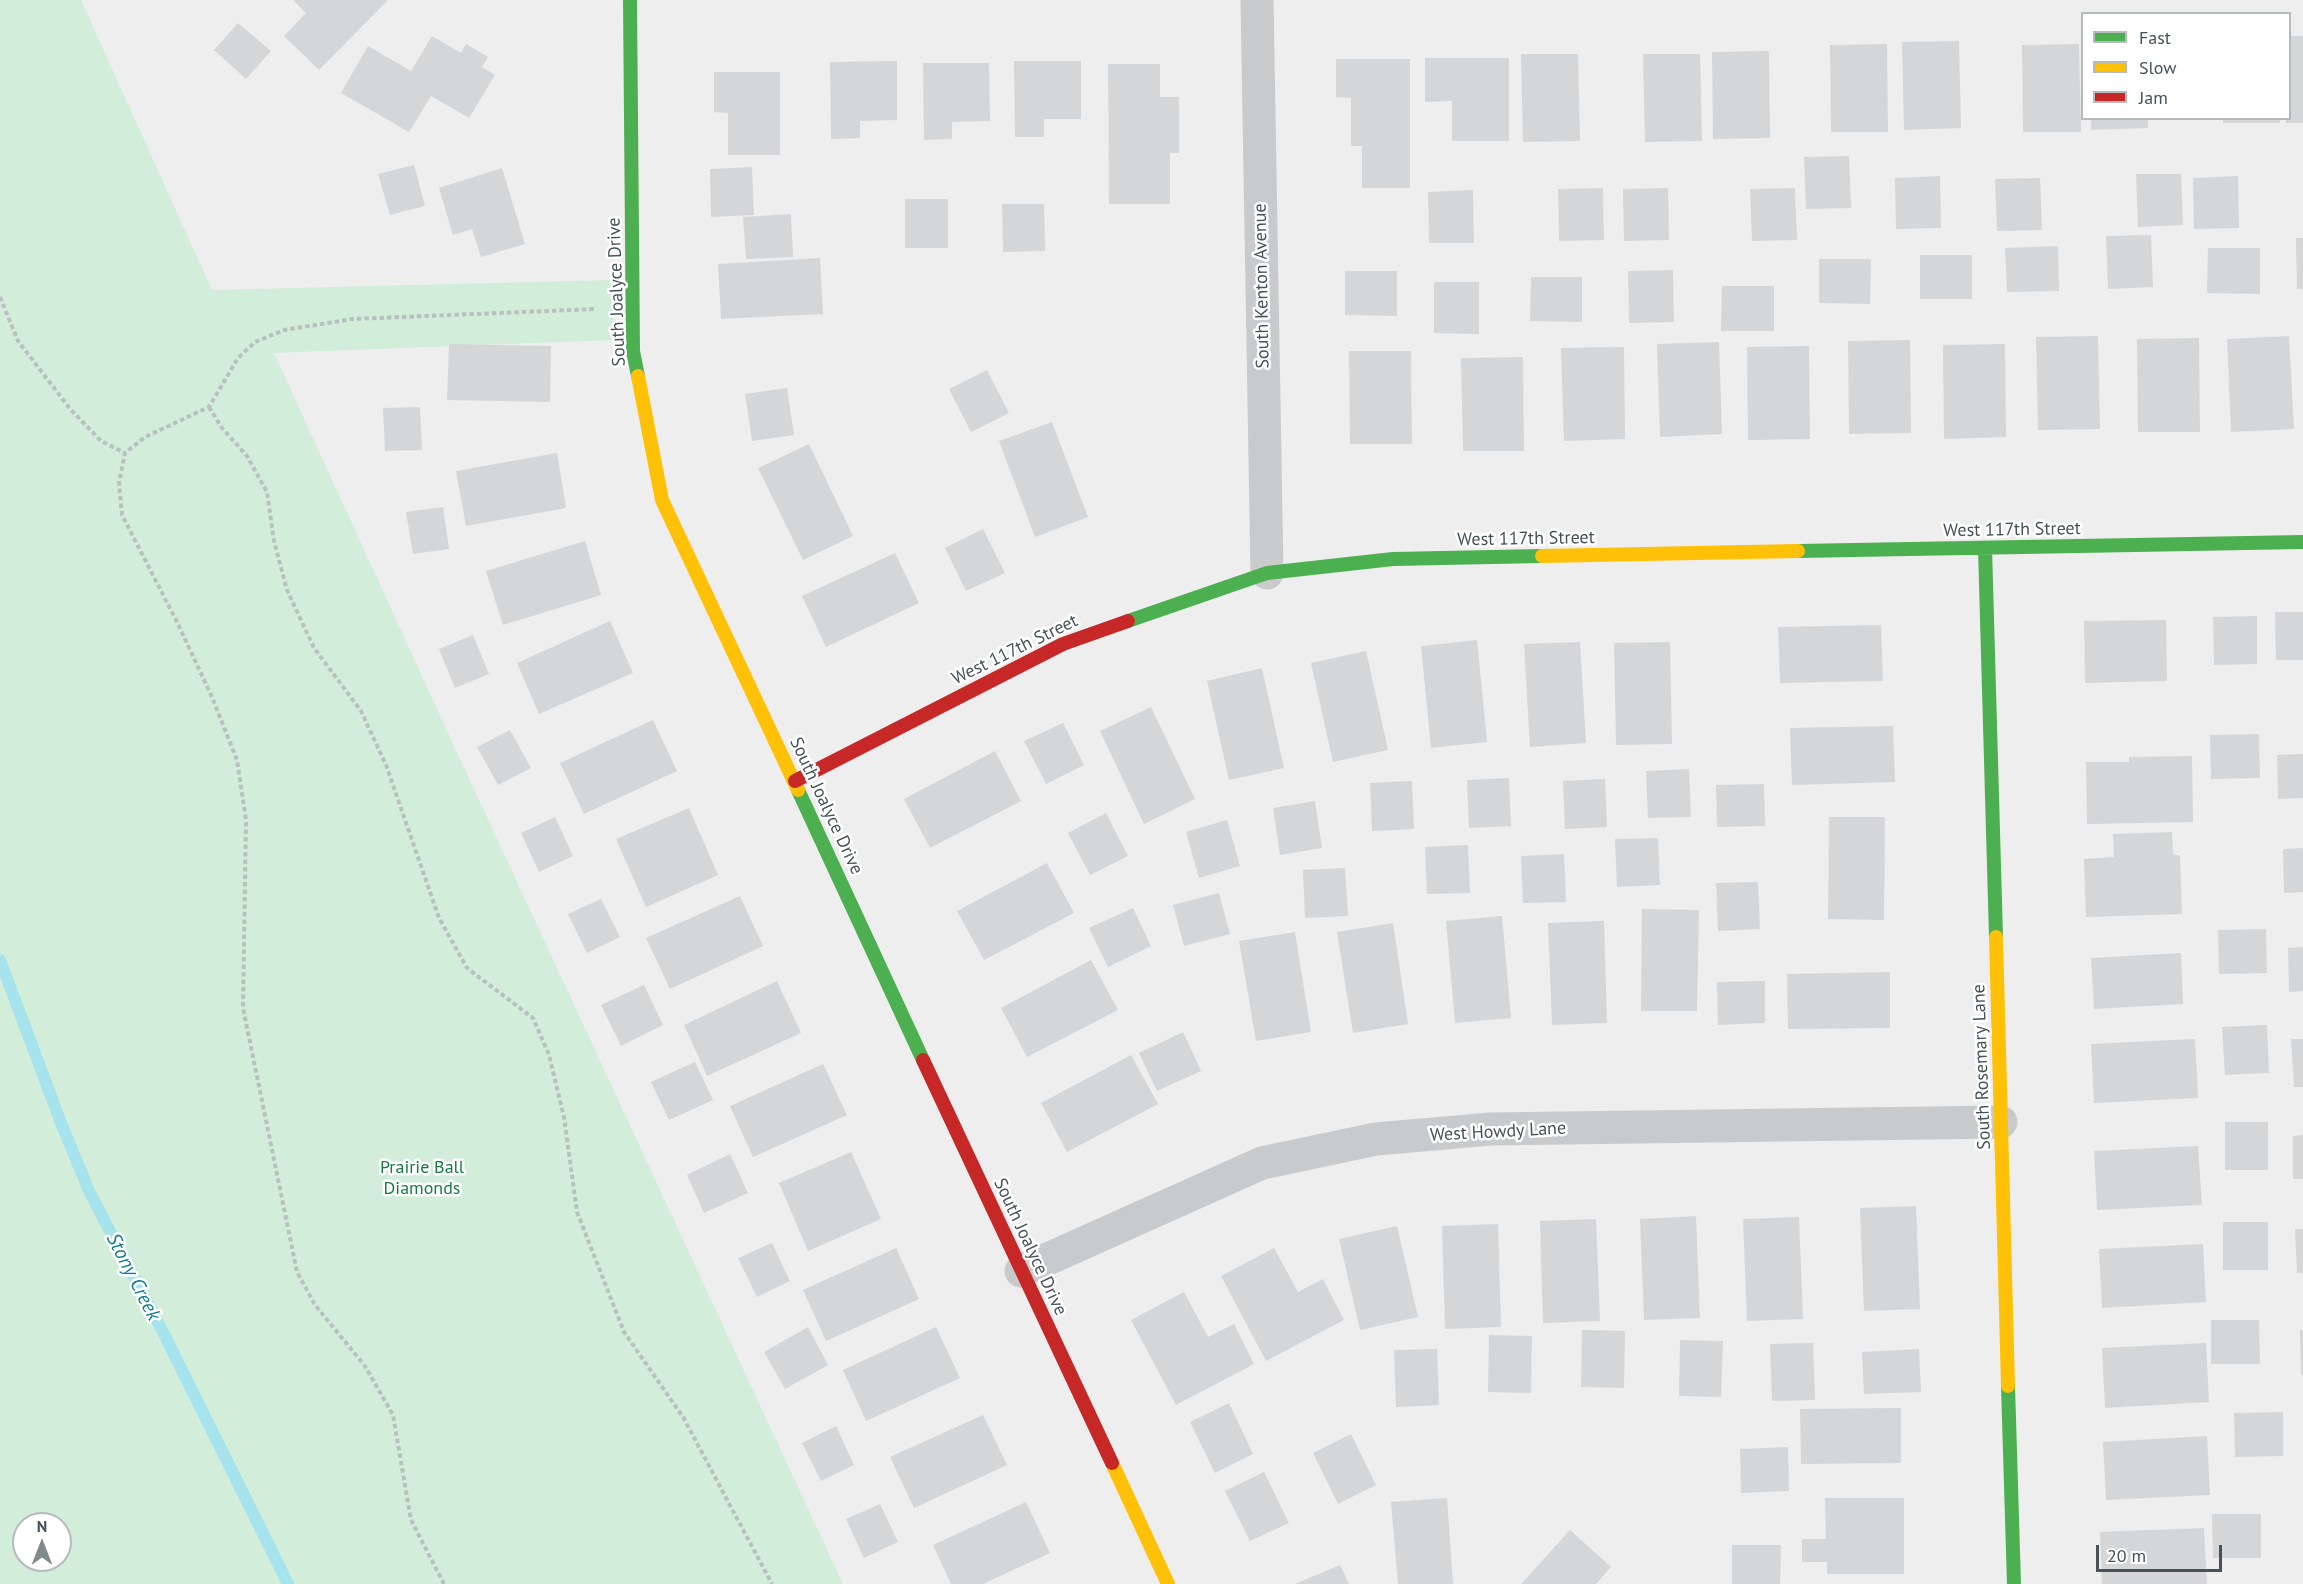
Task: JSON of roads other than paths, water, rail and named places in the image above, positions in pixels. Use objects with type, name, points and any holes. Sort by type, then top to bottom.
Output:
[{"type":"street","name":"South Joalyce Drive","points":[[630,0],[633,351],[662,500],[1168,1584]]},
{"type":"street","name":"South Kenton Avenue","points":[[1257,0],[1267,573]]},
{"type":"street","name":"West 117th Street","points":[[795,781],[1063,644],[1267,573],[1393,559],[2303,542]]},
{"type":"street","name":"South Rosemary Lane","points":[[1985,548],[2014,1584]]},
{"type":"street","name":"West Howdy Lane","points":[[1021,1271],[1262,1163],[1376,1139],[1491,1129],[2001,1122]]},
{"type":"waterway","name":"Stony Creek","points":[[0,960],[61,1123],[90,1193],[163,1332],[288,1584]]},
{"type":"park label","name":"Prairie Ball Diamonds","points":[[422,1178]]}]
